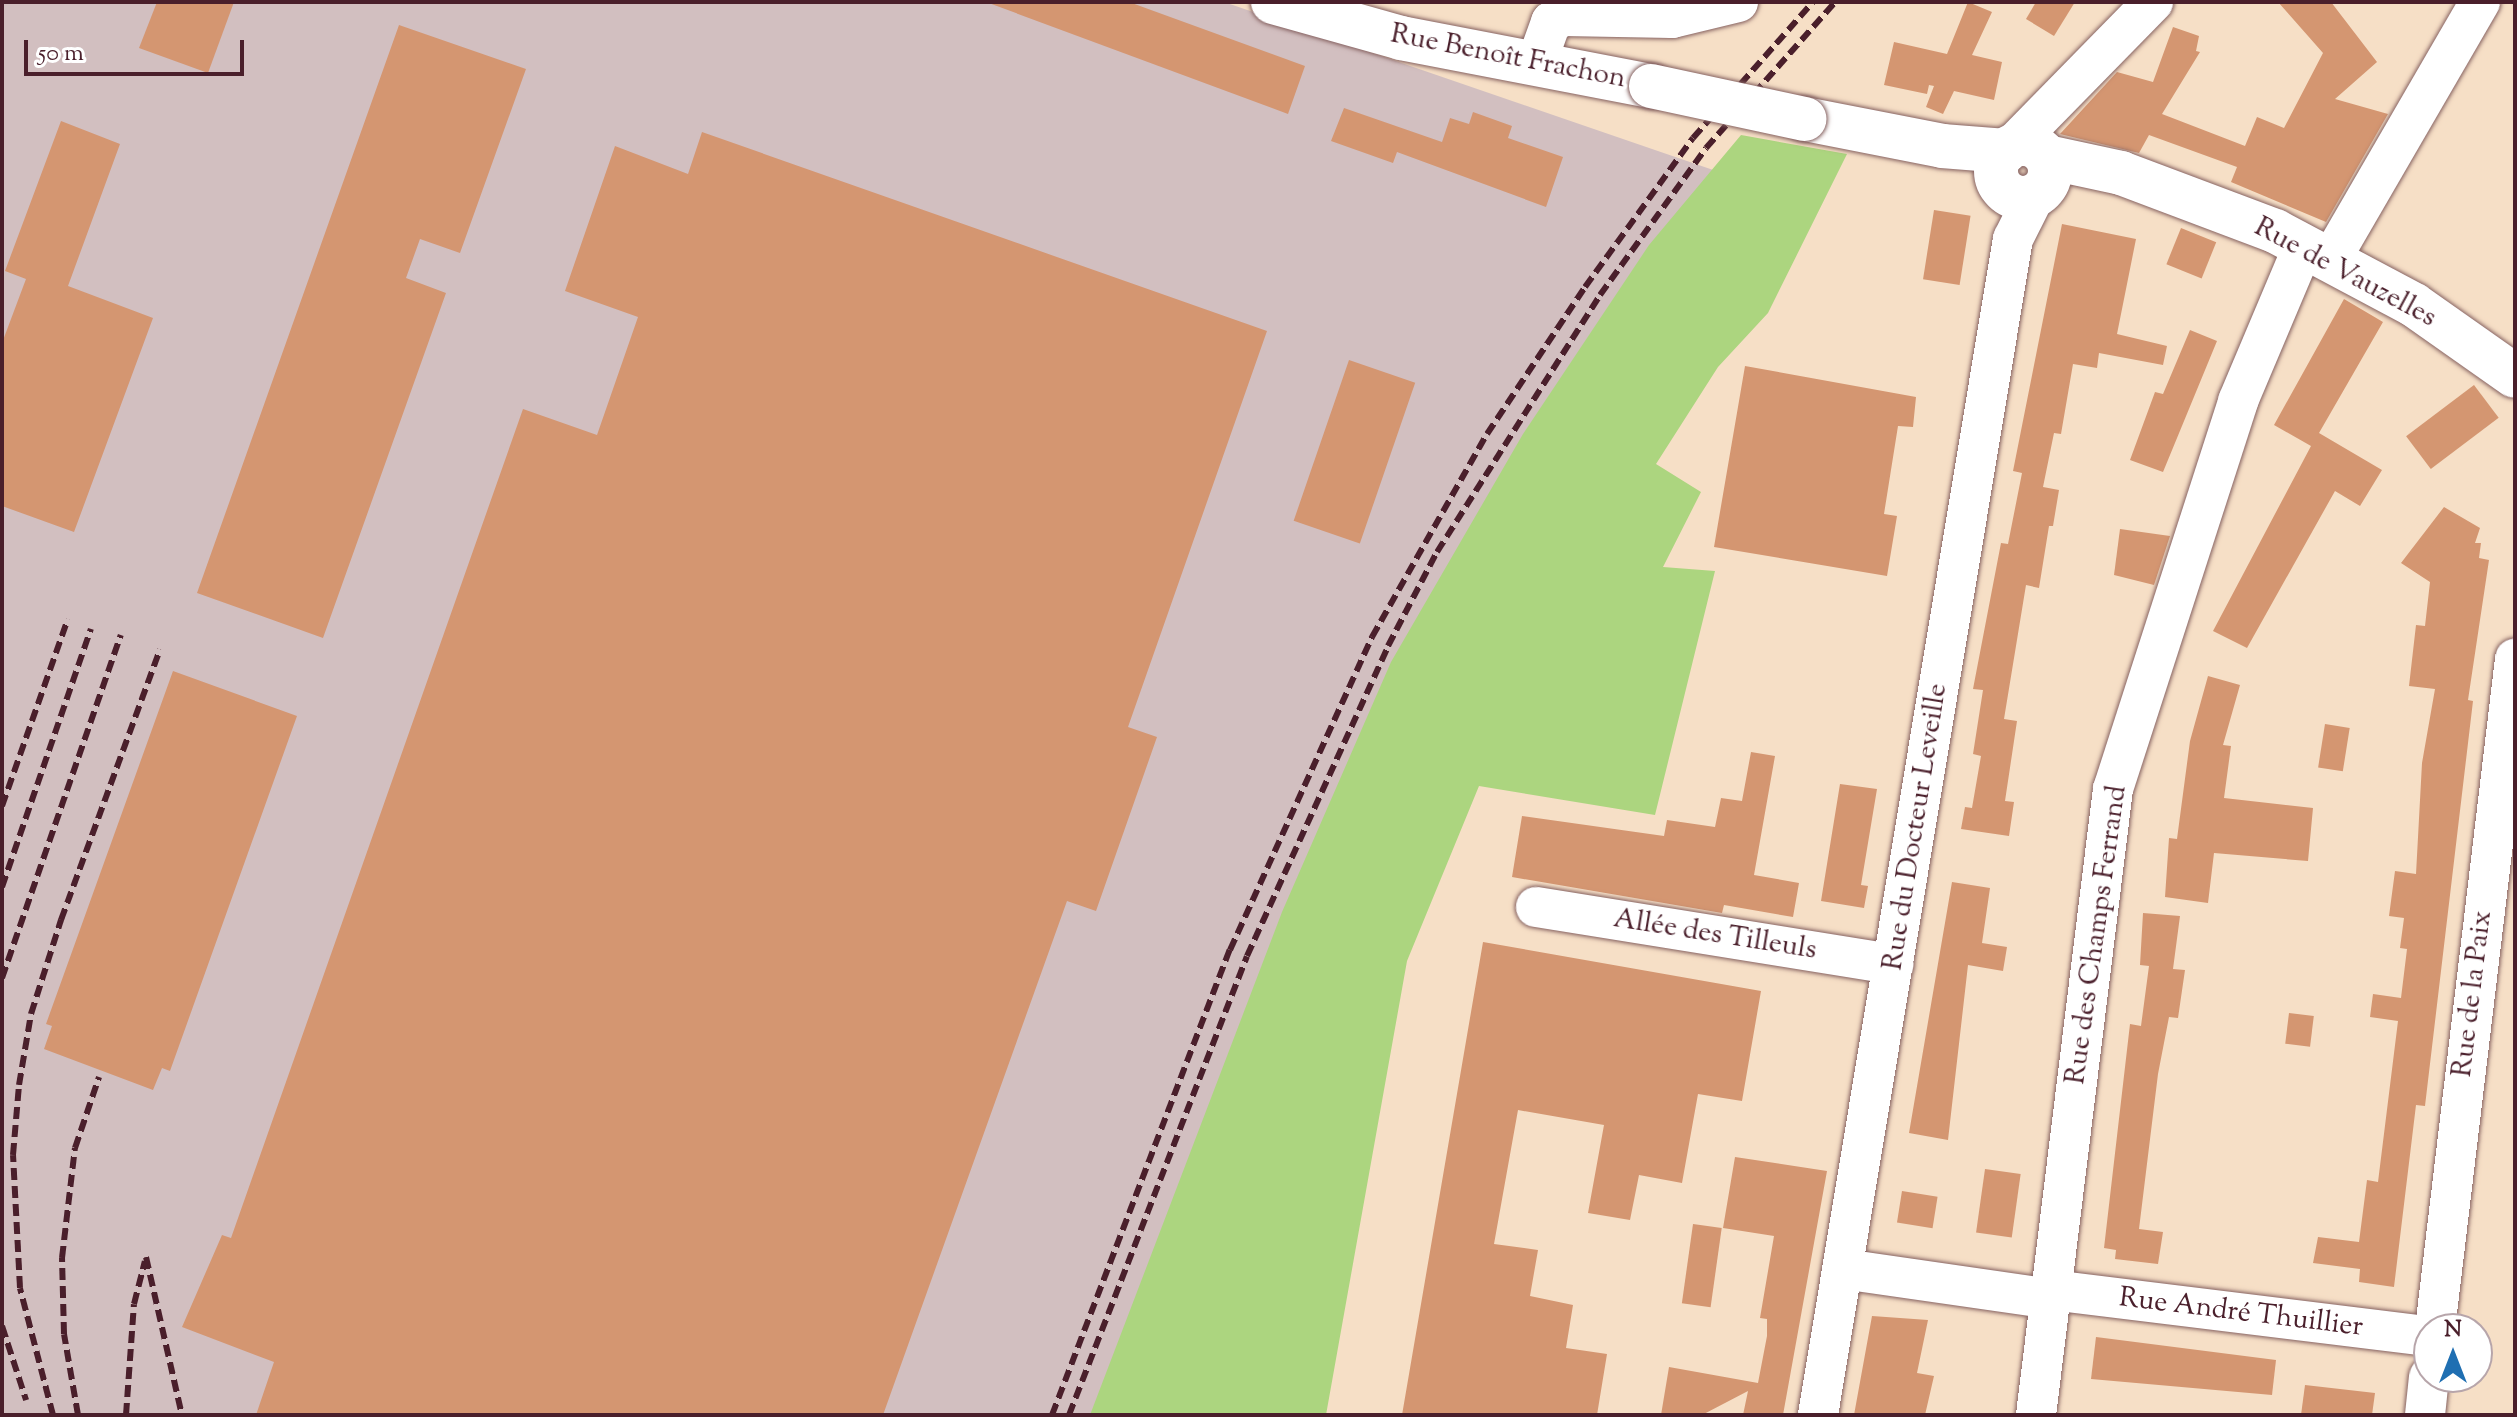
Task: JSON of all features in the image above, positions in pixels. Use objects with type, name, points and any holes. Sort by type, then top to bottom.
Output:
[{"type":"main road","name":"Rue Benoît Frachon","points":[[1273,2],[1401,38],[1942,146],[2024,169]]},
{"type":"main road","name":"Rue de Vauzelles","points":[[2024,169],[2163,191],[2317,252],[2414,305],[2515,376]]},
{"type":"street","points":[[1536,64],[1551,22],[1564,16],[1672,18],[1738,2]]},
{"type":"street","name":"Rue du Docteur Leveille","points":[[1818,1415],[2024,169],[2048,108],[2153,2]]},
{"type":"street","name":"Rue des Champs Ferrand","points":[[2036,1415],[2113,789],[2238,401],[2317,252],[2480,2]]},
{"type":"street","name":"Rue de la Paix","points":[[2437,1313],[2515,659]]},
{"type":"street","name":"Allée des Tilleuls","points":[[1536,907],[1893,964]]},
{"type":"street","name":"Rue André Thuillier","points":[[1843,1269],[2413,1334]]},
{"type":"street","points":[[2425,1415],[2427,1393]]},
{"type":"shaded area","points":[[2,2],[1224,2],[1751,183],[1144,1415],[2,1415]]},
{"type":"green space","points":[[1741,135],[1847,154],[1768,313],[1718,367],[1656,464],[1701,492],[1663,567],[1715,571],[1655,815],[1479,786],[1407,961],[1326,1415],[1090,1415],[1282,912],[1391,662],[1523,434],[1649,245]]},
{"type":"building","points":[[157,2],[234,2],[208,73],[139,48]]},
{"type":"building","points":[[986,2],[1129,2],[1305,66],[1288,114]]},
{"type":"building","points":[[1968,2],[1992,12],[1972,55],[2002,62],[1994,100],[1954,91],[1943,114],[1926,107],[1934,86],[1929,85],[1927,94],[1884,85],[1894,42],[1947,54]]},
{"type":"building","points":[[2036,2],[2075,2],[2054,36],[2026,19]]},
{"type":"building","points":[[2278,2],[2331,2],[2377,62],[2335,99],[2388,114],[2326,222],[2231,182],[2237,167],[2149,135],[2139,153],[2060,134],[2117,72],[2153,82],[2173,27],[2199,36],[2196,51],[2200,52],[2162,114],[2245,146],[2257,117],[2284,128],[2323,53]]},
{"type":"building","points":[[399,25],[526,69],[460,253],[420,239],[406,278],[446,293],[323,638],[197,593]]},
{"type":"building","points":[[1344,108],[1442,142],[1450,118],[1469,124],[1473,112],[1512,126],[1508,138],[1563,157],[1546,207],[1397,152],[1393,163],[1331,141]]},
{"type":"building","points":[[61,121],[120,144],[68,286],[153,318],[74,532],[2,506],[2,343],[26,279],[5,271]]},
{"type":"building","points":[[702,132],[1267,331],[1128,727],[1157,737],[1096,911],[1067,901],[883,1415],[256,1415],[274,1362],[182,1327],[222,1235],[231,1238],[523,409],[597,435],[638,317],[565,291],[615,146],[688,174]]},
{"type":"building","points":[[1934,210],[1971,216],[1960,285],[1923,279]]},
{"type":"building","points":[[2062,224],[2136,239],[2117,334],[2167,346],[2163,365],[2099,353],[2097,368],[2073,364],[2061,434],[2054,433],[2043,487],[2059,490],[2053,526],[2049,526],[2039,588],[2026,585],[2004,719],[2017,721],[2005,801],[2014,802],[2009,836],[1961,829],[1965,807],[1972,808],[1981,756],[1973,754],[1983,690],[1973,689],[2001,543],[2008,544],[2022,473],[2013,471]]},
{"type":"building","points":[[2181,228],[2216,242],[2202,278],[2166,264]]},
{"type":"building","points":[[2344,299],[2383,322],[2319,433],[2382,470],[2360,506],[2335,491],[2247,648],[2213,631],[2311,446],[2274,425]]},
{"type":"building","points":[[2190,330],[2217,341],[2163,472],[2130,460],[2155,392],[2163,394]]},
{"type":"building","points":[[1349,360],[1415,383],[1360,544],[1294,521]]},
{"type":"building","points":[[1745,366],[1916,397],[1913,427],[1898,426],[1884,514],[1897,516],[1887,576],[1714,547]]},
{"type":"building","points":[[2474,385],[2499,418],[2431,469],[2406,436]]},
{"type":"building","points":[[2444,507],[2480,528],[2475,543],[2481,543],[2479,558],[2489,560],[2468,700],[2473,701],[2425,1106],[2416,1105],[2394,1287],[2359,1282],[2360,1269],[2313,1263],[2318,1237],[2359,1242],[2367,1180],[2378,1182],[2398,1021],[2370,1017],[2373,994],[2401,998],[2407,949],[2400,948],[2404,918],[2389,916],[2395,871],[2416,874],[2422,763],[2435,689],[2409,686],[2416,625],[2425,626],[2430,582],[2401,563]]},
{"type":"building","points":[[2120,529],[2170,536],[2154,585],[2114,575]]},
{"type":"building","points":[[173,671],[297,716],[170,1071],[162,1068],[153,1090],[44,1049],[52,1026],[46,1024]]},
{"type":"building","points":[[2208,676],[2240,685],[2223,745],[2231,746],[2224,798],[2313,808],[2308,861],[2214,853],[2208,903],[2165,897],[2169,838],[2177,839],[2190,741]]},
{"type":"building","points":[[2325,724],[2350,728],[2343,771],[2318,767]]},
{"type":"building","points":[[1751,752],[1775,756],[1754,875],[1799,883],[1793,917],[1724,905],[1722,913],[1512,877],[1522,816],[1664,836],[1667,820],[1715,827],[1721,798],[1742,801]]},
{"type":"building","points":[[1840,784],[1877,789],[1861,885],[1868,886],[1864,908],[1821,901]]},
{"type":"building","points":[[1952,882],[1990,888],[1982,943],[2007,947],[2003,971],[1968,965],[1948,1140],[1909,1133]]},
{"type":"building","points":[[2143,913],[2180,916],[2173,969],[2185,970],[2178,1018],[2169,1017],[2158,1074],[2139,1229],[2163,1232],[2158,1264],[2115,1259],[2116,1250],[2104,1248],[2130,1024],[2141,1026],[2149,966],[2140,965]]},
{"type":"building","points":[[1483,942],[1761,991],[1742,1101],[1698,1094],[1682,1183],[1639,1175],[1630,1220],[1588,1213],[1604,1125],[1518,1110],[1494,1244],[1538,1250],[1530,1296],[1573,1305],[1566,1348],[1607,1354],[1597,1415],[1402,1415]]},
{"type":"building","points":[[2289,1013],[2314,1016],[2310,1047],[2285,1044]]},
{"type":"building","points":[[1735,1157],[1827,1171],[1783,1415],[1743,1415],[1748,1391],[1702,1415],[1661,1415],[1669,1367],[1758,1383],[1767,1336],[1767,1319],[1760,1318],[1774,1236],[1723,1228]]},
{"type":"building","points":[[1985,1169],[2021,1174],[2012,1237],[1976,1232]]},
{"type":"building","points":[[1902,1191],[1938,1197],[1933,1228],[1897,1223]]},
{"type":"building","points":[[1693,1224],[1722,1228],[1711,1307],[1682,1303]]},
{"type":"building","points":[[1872,1316],[1928,1320],[1917,1373],[1934,1376],[1925,1415],[1854,1415]]},
{"type":"building","points":[[2096,1337],[2276,1360],[2272,1395],[2091,1379]]},
{"type":"building","points":[[2305,1385],[2375,1393],[2372,1415],[2301,1415]]},
{"type":"railway","points":[[1052,1415],[1230,950],[1372,637],[1487,434],[1585,287],[1693,138],[1813,2]]},
{"type":"railway","points":[[1069,1415],[1247,956],[1388,646],[1437,552],[1600,295],[1706,148],[1835,2]]},
{"type":"railway","points":[[2,806],[68,619]]},
{"type":"railway","points":[[2,887],[91,629]]},
{"type":"railway","points":[[2,978],[121,635]]},
{"type":"railway","points":[[53,1415],[20,1288],[13,1155],[19,1085],[31,1014],[61,920],[160,650]]},
{"type":"railway","points":[[78,1415],[64,1334],[62,1258],[75,1148],[99,1077]]},
{"type":"railway","points":[[146,1257],[182,1415]]},
{"type":"railway","points":[[126,1415],[134,1304],[145,1261]]},
{"type":"railway","points":[[2,1326],[26,1400]]}]
